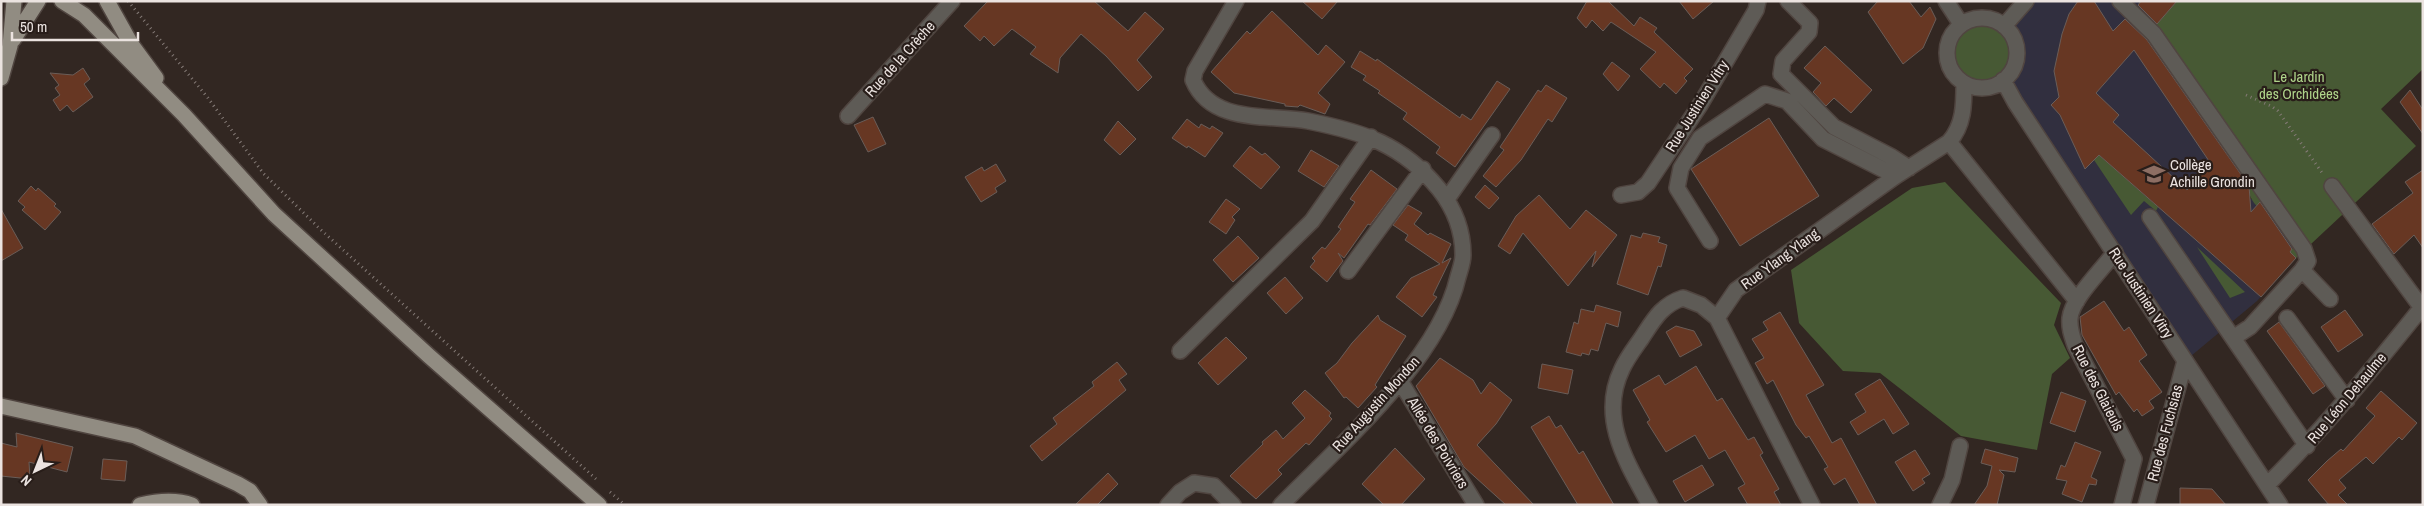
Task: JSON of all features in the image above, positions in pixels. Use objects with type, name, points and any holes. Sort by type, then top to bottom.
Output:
[{"type":"main road","points":[[1,78],[10,46],[14,1]]},
{"type":"main road","points":[[10,46],[20,26],[38,1]]},
{"type":"main road","points":[[62,1],[84,15],[184,115],[274,214],[429,356],[599,505]]},
{"type":"main road","points":[[107,1],[131,44],[184,115]]},
{"type":"main road","points":[[1,406],[135,436],[238,484],[250,491],[260,505]]},
{"type":"main road","points":[[140,505],[156,501],[186,504]]},
{"type":"street","name":"Rue de la Crèche","points":[[848,116],[952,1]]},
{"type":"street","name":"Rue Augustin Mondon","points":[[1236,1],[1195,71],[1193,80],[1199,91],[1217,105],[1242,115],[1305,121],[1379,140],[1423,170],[1446,199],[1458,222],[1463,257],[1456,288],[1446,314],[1433,337],[1400,381],[1281,505]]},
{"type":"street","name":"Rue Justinien Vitry","points":[[1621,195],[1638,192],[1648,183],[1700,105],[1756,10],[1758,1]]},
{"type":"street","points":[[1788,1],[1810,23],[1809,32],[1783,61],[1781,74],[1834,128],[1892,157],[1909,168]]},
{"type":"street","points":[[1946,1],[1961,24]]},
{"type":"street","points":[[2004,26],[2026,1]]},
{"type":"street","points":[[2120,1],[2154,34],[2304,249],[2308,261],[2302,270],[2250,327],[2234,338]]},
{"type":"street","points":[[1982,18],[1994,20],[2004,26],[2012,34],[2016,45],[2016,57],[2013,68],[2003,80],[1987,88],[1975,87],[1964,83],[1955,76],[1949,66],[1947,55],[1948,43],[1953,33],[1961,24],[1971,19],[1982,18]]},
{"type":"street","name":"Rue Justinien Vitry","points":[[2003,80],[2015,102],[2280,505]]},
{"type":"street","name":"Rue Ylang Ylang","points":[[1717,318],[1736,290],[1896,176],[1949,142],[1955,135],[1962,119],[1964,83]]},
{"type":"street","points":[[1710,240],[1677,188],[1681,168],[1700,138],[1765,94],[1787,100],[1823,138],[1896,176]]},
{"type":"street","points":[[1446,199],[1492,135]]},
{"type":"street","points":[[1180,351],[1312,221],[1371,137]]},
{"type":"street","points":[[1949,142],[2077,301]]},
{"type":"street","points":[[1348,271],[1423,170]]},
{"type":"street","points":[[2332,186],[2422,307]]},
{"type":"street","points":[[2150,217],[2307,446]]},
{"type":"street","name":"Rue des Glaieuls","points":[[2115,252],[2077,301],[2070,316],[2070,330],[2075,345],[2134,459]]},
{"type":"street","points":[[2302,270],[2330,299]]},
{"type":"street","points":[[1650,505],[1623,456],[1616,436],[1613,418],[1614,396],[1621,369],[1656,317],[1669,302],[1683,298],[1692,300],[1717,318],[1812,505]]},
{"type":"street","name":"Rue Léon Dehaulme","points":[[2268,485],[2307,446],[2347,400],[2422,307]]},
{"type":"street","points":[[2287,318],[2347,400]]},
{"type":"street","name":"Rue des Fuchsias","points":[[2146,505],[2185,361]]},
{"type":"street","name":"Allée des Poivriers","points":[[1400,381],[1476,505]]},
{"type":"street","points":[[1940,505],[1952,480],[1960,446]]},
{"type":"street","points":[[2122,505],[2134,459],[2158,457]]},
{"type":"street","points":[[1168,505],[1180,492],[1194,483],[1214,486],[1233,505]]},
{"type":"path","points":[[128,1],[208,98],[263,174],[320,229],[624,505]]},
{"type":"path","points":[[2246,95],[2278,111],[2332,186]]},
{"type":"shaded area","name":"Collège Achille Grondin","points":[[2026,1],[2177,1],[2155,27],[2242,164],[2248,183],[2250,199],[2265,198],[2295,245],[2290,252],[2296,258],[2257,301],[2185,361],[2007,77],[2016,45],[2012,34],[2004,26]]},
{"type":"green space","name":"Le Jardin des Orchidées","points":[[2177,1],[2423,1],[2423,69],[2381,109],[2416,146],[2296,258],[2290,252],[2295,245],[2265,198],[2257,206],[2254,202],[2249,192],[2242,164],[2154,27]]},
{"type":"green space","points":[[1982,18],[1995,21],[2007,28],[2014,40],[2017,53],[2014,66],[2007,78],[1995,85],[1982,88],[1969,85],[1957,78],[1950,66],[1947,53],[1950,40],[1957,28],[1969,21]]},
{"type":"green space","points":[[2099,155],[2158,207],[2156,211],[2144,201],[2131,215],[2094,160]]},
{"type":"green space","points":[[1945,182],[2061,303],[2054,325],[2070,358],[2052,374],[2037,450],[1961,436],[1880,373],[1843,371],[1799,323],[1791,270],[1912,188]]},
{"type":"green space","points":[[2197,247],[2245,292],[2230,298]]},
{"type":"building","points":[[988,1],[1094,1],[1128,31],[1145,12],[1164,29],[1137,60],[1152,77],[1138,91],[1106,56],[1081,34],[1060,58],[1058,73],[1030,54],[1036,47],[1012,29],[994,46],[984,36],[980,41],[964,26]]},
{"type":"building","points":[[1302,1],[1338,1],[1322,19]]},
{"type":"building","points":[[1587,1],[1608,1],[1634,26],[1640,17],[1657,28],[1654,32],[1693,69],[1684,78],[1687,81],[1676,94],[1664,83],[1660,88],[1640,69],[1656,52],[1611,22],[1603,31],[1592,20],[1586,28],[1577,18]]},
{"type":"building","points":[[1679,1],[1714,1],[1693,19]]},
{"type":"building","points":[[1878,1],[1909,1],[1921,17],[1930,7],[1936,19],[1923,48],[1903,64],[1868,12]]},
{"type":"building","points":[[2078,1],[2094,1],[2113,31],[2125,19],[2147,40],[2249,186],[2251,212],[2260,202],[2292,249],[2290,252],[2296,258],[2261,297],[2099,155],[2085,169],[2060,115],[2051,105],[2059,97],[2054,71],[2062,34],[2069,14]],"holes":[[[2134,50],[2211,164],[2187,190],[2113,122],[2119,115],[2096,93]]]},
{"type":"building","points":[[2141,1],[2177,1],[2157,24],[2138,5]]},
{"type":"building","points":[[1272,11],[1318,55],[1326,45],[1345,62],[1318,93],[1330,104],[1325,114],[1300,105],[1298,107],[1285,106],[1285,104],[1234,93],[1211,72],[1247,31],[1250,34]]},
{"type":"building","points":[[1825,46],[1872,90],[1851,113],[1834,98],[1826,106],[1813,92],[1821,83],[1804,68]]},
{"type":"building","points":[[1360,51],[1376,61],[1377,59],[1460,118],[1462,114],[1471,120],[1497,81],[1510,89],[1455,167],[1436,153],[1440,147],[1403,119],[1407,113],[1378,93],[1380,91],[1363,80],[1366,76],[1351,67]]},
{"type":"building","points":[[1612,62],[1630,76],[1618,91],[1603,74]]},
{"type":"building","points":[[83,68],[90,79],[84,84],[93,97],[73,112],[67,105],[60,111],[53,100],[60,95],[55,88],[59,85],[50,73],[73,75]]},
{"type":"building","points":[[1546,85],[1567,98],[1552,122],[1548,119],[1521,160],[1496,187],[1483,176],[1504,150],[1500,147],[1538,90],[1541,92]]},
{"type":"building","points":[[2410,90],[2423,110],[2423,134],[2400,102]]},
{"type":"building","points":[[873,117],[886,144],[868,152],[854,125]]},
{"type":"building","points":[[1769,118],[1819,196],[1740,246],[1691,169]]},
{"type":"building","points":[[1187,119],[1199,128],[1201,124],[1210,129],[1212,126],[1223,133],[1205,157],[1172,138]]},
{"type":"building","points":[[1118,121],[1136,139],[1120,155],[1104,140]]},
{"type":"building","points":[[1250,146],[1262,155],[1265,153],[1280,167],[1261,189],[1233,166]]},
{"type":"building","points":[[1311,150],[1339,166],[1324,187],[1298,171]]},
{"type":"building","points":[[996,164],[1006,181],[995,188],[997,192],[981,202],[965,177],[982,167],[984,171]]},
{"type":"building","points":[[1371,170],[1397,189],[1370,225],[1368,224],[1344,258],[1338,253],[1343,261],[1327,282],[1310,267],[1315,261],[1312,258],[1322,247],[1325,249],[1341,229],[1338,227],[1355,202],[1350,199]]},
{"type":"building","points":[[2423,170],[2423,248],[2414,235],[2394,254],[2372,224],[2413,193],[2405,182]]},
{"type":"building","points":[[1485,185],[1499,198],[1489,209],[1475,197]]},
{"type":"building","points":[[31,186],[36,191],[38,188],[56,204],[54,206],[61,212],[45,230],[22,210],[25,207],[18,201]]},
{"type":"building","points":[[1539,195],[1570,229],[1586,210],[1617,235],[1592,267],[1596,251],[1568,286],[1523,233],[1510,254],[1498,246],[1516,216]]},
{"type":"building","points":[[1226,199],[1240,209],[1232,217],[1235,220],[1226,234],[1209,222]]},
{"type":"building","points":[[1408,205],[1422,213],[1414,224],[1428,235],[1430,233],[1451,244],[1442,263],[1451,258],[1433,295],[1437,297],[1422,317],[1396,297],[1411,278],[1440,264],[1405,240],[1408,235],[1393,225]]},
{"type":"building","points":[[1,209],[23,248],[1,261]]},
{"type":"building","points":[[1643,233],[1660,237],[1658,242],[1667,245],[1661,267],[1658,266],[1648,295],[1617,284],[1631,235],[1641,238]]},
{"type":"building","points":[[1238,236],[1259,258],[1233,282],[1213,260]]},
{"type":"building","points":[[1285,277],[1303,298],[1286,314],[1267,293]]},
{"type":"building","points":[[2104,301],[2124,331],[2129,327],[2147,355],[2139,361],[2162,392],[2149,401],[2154,408],[2142,416],[2137,409],[2134,412],[2119,392],[2116,395],[2082,335],[2080,317]]},
{"type":"building","points":[[1596,305],[1621,312],[1618,327],[1606,323],[1598,351],[1591,349],[1589,355],[1582,353],[1581,356],[1566,352],[1574,322],[1578,324],[1581,309],[1594,312]]},
{"type":"building","points":[[2345,310],[2363,335],[2338,352],[2321,327]]},
{"type":"building","points":[[1780,312],[1824,385],[1806,395],[1832,443],[1841,438],[1877,505],[1860,505],[1845,478],[1834,485],[1824,469],[1828,467],[1809,436],[1806,438],[1796,425],[1773,380],[1767,384],[1755,363],[1764,358],[1752,339],[1768,330],[1763,322]]},
{"type":"building","points":[[1378,315],[1380,320],[1406,336],[1375,385],[1377,387],[1358,408],[1346,397],[1344,398],[1325,373],[1337,363],[1352,343]]},
{"type":"building","points":[[2279,322],[2325,386],[2313,394],[2267,331]]},
{"type":"building","points":[[1676,326],[1694,331],[1702,345],[1680,357],[1666,332]]},
{"type":"building","points":[[1226,337],[1247,358],[1218,385],[1198,363]]},
{"type":"building","points":[[1440,358],[1473,380],[1481,394],[1490,382],[1512,400],[1496,424],[1477,445],[1534,505],[1506,505],[1464,467],[1416,386]]},
{"type":"building","points":[[1117,362],[1127,374],[1119,380],[1126,390],[1042,461],[1030,446],[1057,424],[1053,418],[1094,386],[1092,382]]},
{"type":"building","points":[[1542,364],[1573,370],[1568,394],[1538,388]]},
{"type":"building","points":[[1696,366],[1717,401],[1722,398],[1748,440],[1754,437],[1763,453],[1760,455],[1779,489],[1774,492],[1781,505],[1748,505],[1738,488],[1745,484],[1725,450],[1709,459],[1695,435],[1666,452],[1647,422],[1650,420],[1633,390],[1659,375],[1665,385]]},
{"type":"building","points":[[1880,379],[1909,424],[1893,434],[1884,419],[1858,435],[1850,422],[1866,412],[1855,394]]},
{"type":"building","points":[[1305,390],[1331,413],[1329,416],[1332,419],[1309,445],[1306,443],[1278,470],[1282,474],[1256,499],[1230,476],[1276,430],[1283,439],[1305,418],[1292,403]]},
{"type":"building","points":[[2381,391],[2417,423],[2402,440],[2399,437],[2373,464],[2366,457],[2339,480],[2346,488],[2338,495],[2348,505],[2329,505],[2308,480],[2341,449],[2343,451],[2375,416],[2366,408]]},
{"type":"building","points":[[2061,392],[2086,401],[2075,432],[2050,423]]},
{"type":"building","points":[[1549,416],[1556,428],[1561,425],[1579,454],[1583,451],[1614,505],[1578,505],[1531,427]]},
{"type":"building","points":[[16,433],[73,447],[67,472],[29,462],[30,479],[1,476],[1,443],[17,447]]},
{"type":"building","points":[[2075,442],[2101,452],[2091,477],[2097,480],[2096,485],[2089,484],[2082,502],[2062,494],[2067,481],[2056,479],[2061,465],[2065,467]]},
{"type":"building","points":[[1395,448],[1425,479],[1401,505],[1384,505],[1362,484]]},
{"type":"building","points":[[1985,449],[2018,458],[2015,472],[1999,470],[2004,475],[1997,505],[1974,505],[1987,486],[1992,466],[1981,463]]},
{"type":"building","points":[[1915,450],[1930,474],[1922,479],[1925,483],[1913,491],[1895,462]]},
{"type":"building","points":[[103,459],[127,461],[125,481],[101,479]]},
{"type":"building","points":[[1702,465],[1714,485],[1685,502],[1673,481]]},
{"type":"building","points":[[1108,473],[1118,484],[1097,505],[1075,505]]},
{"type":"building","points":[[2180,488],[2212,489],[2226,505],[2180,505]]},
{"type":"place","name":"Collège Achille Grondin","points":[[2154,174]]}]
